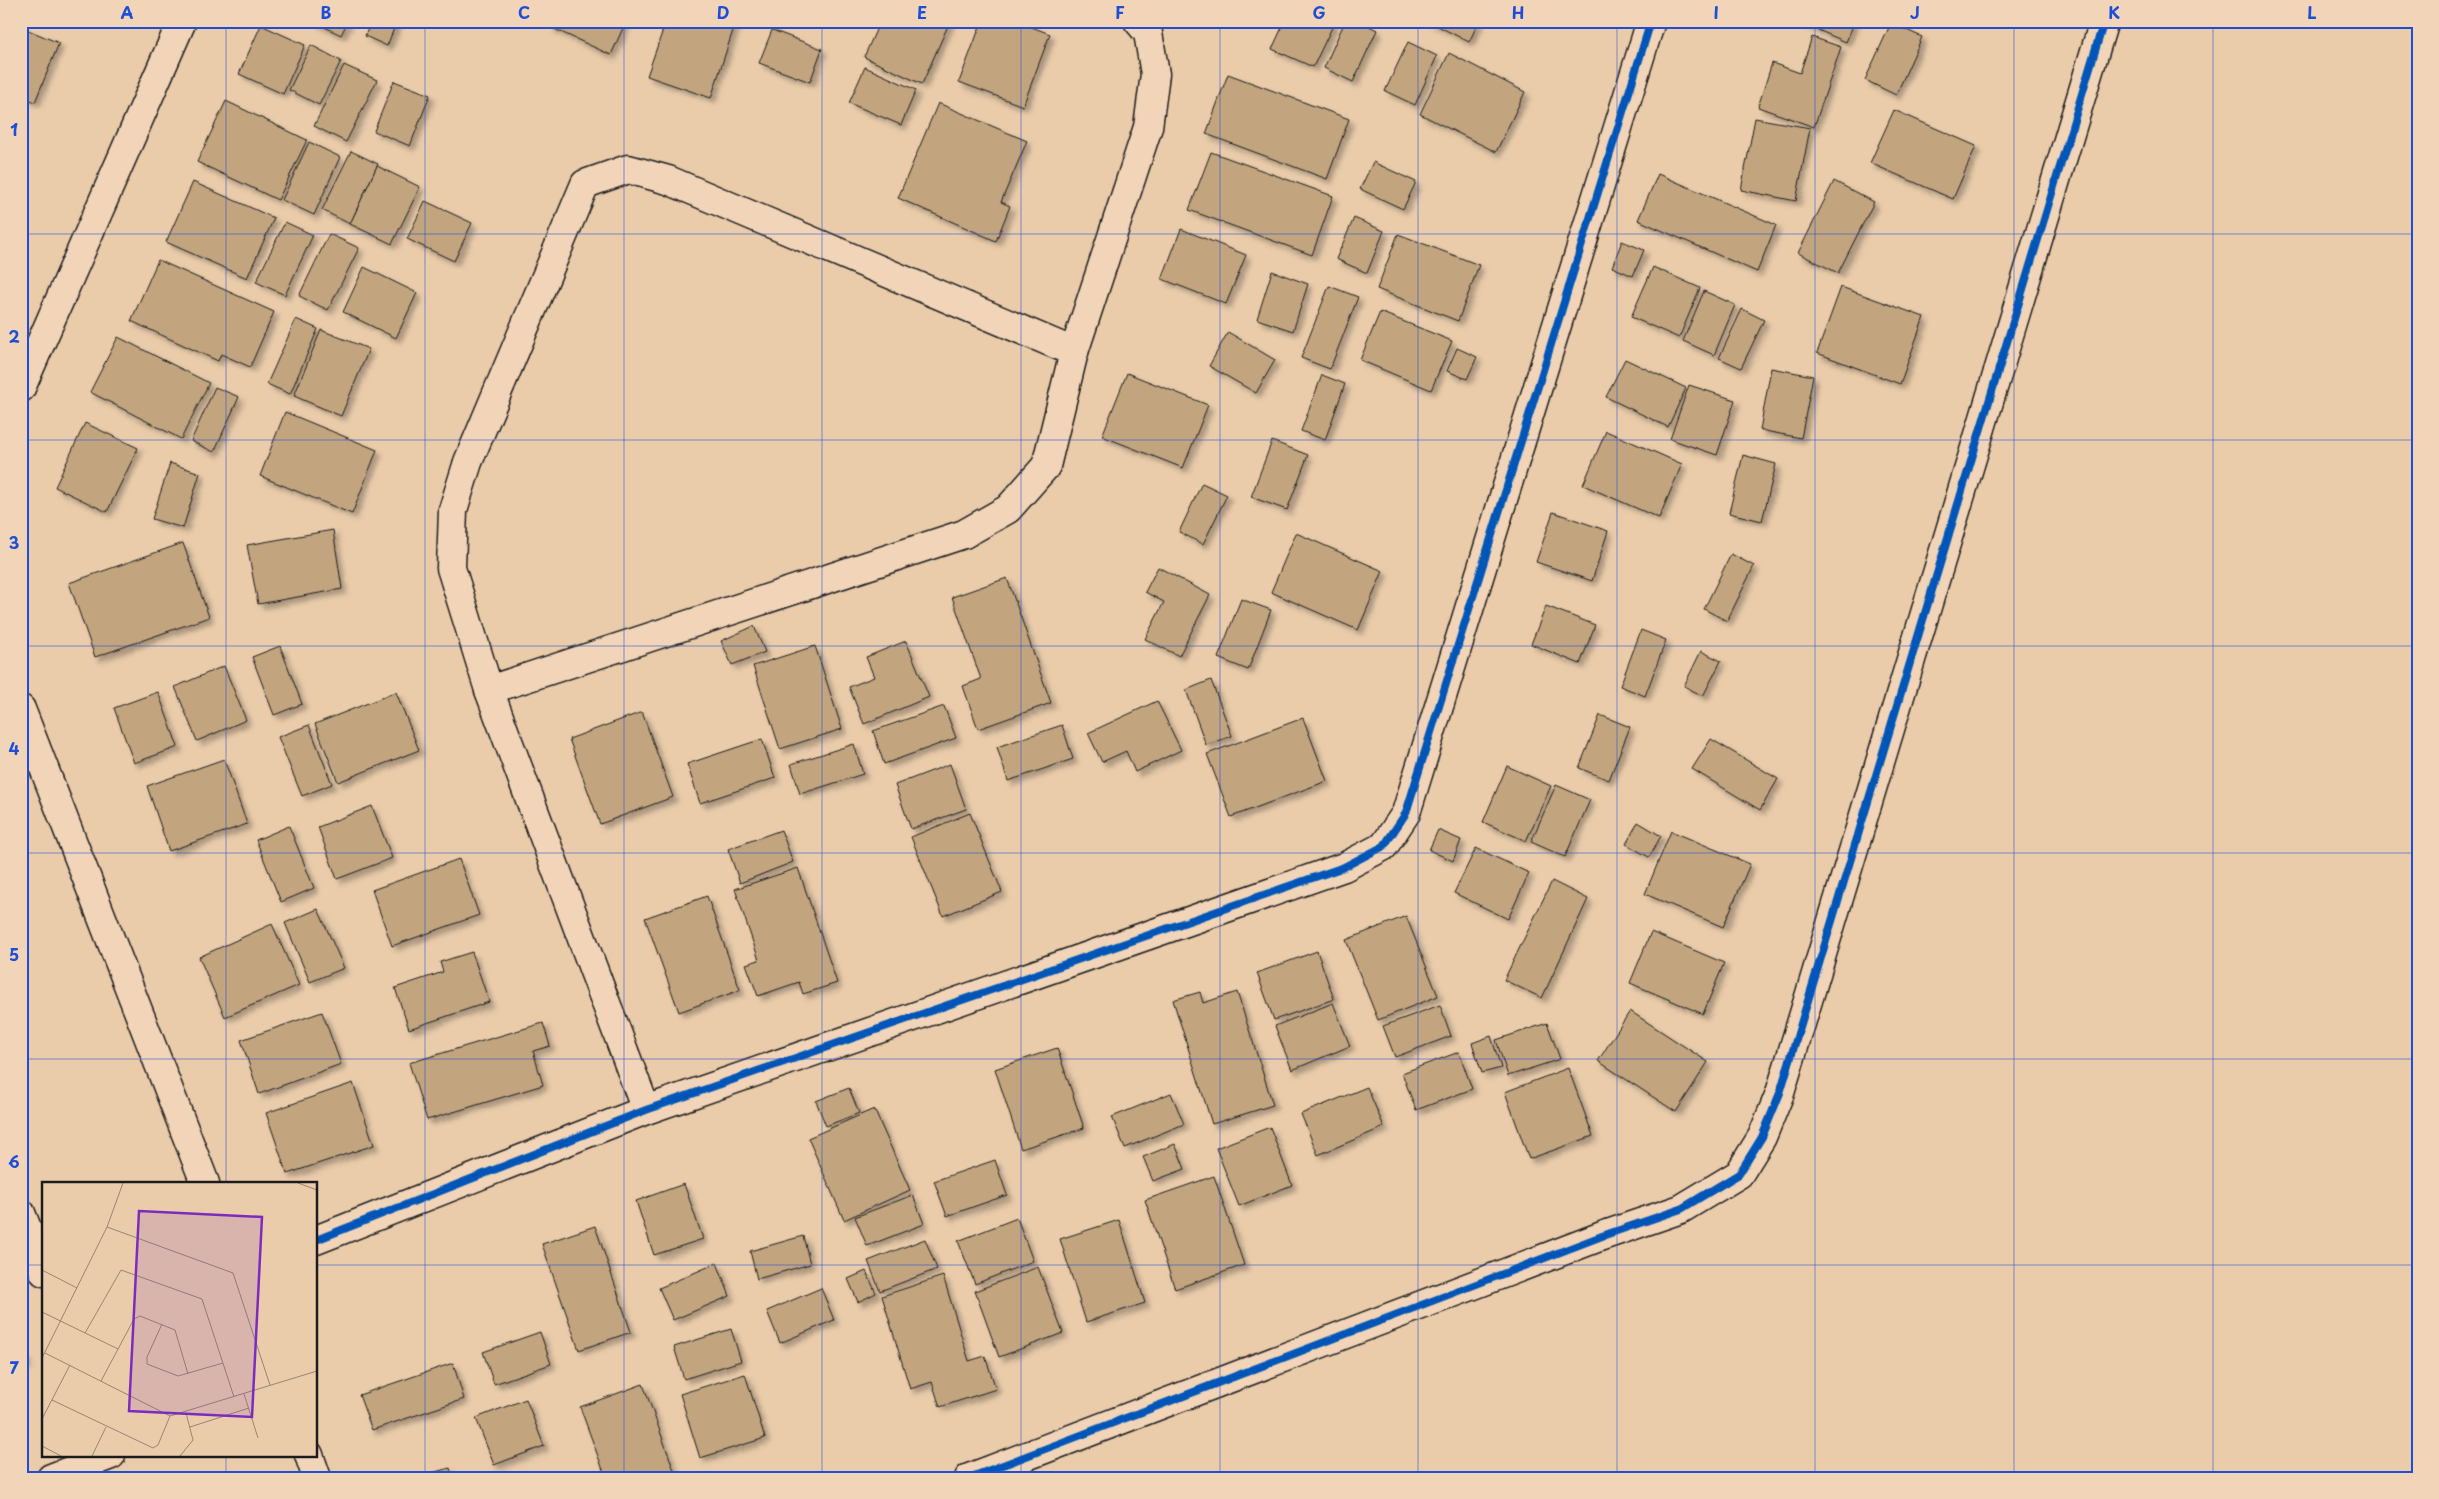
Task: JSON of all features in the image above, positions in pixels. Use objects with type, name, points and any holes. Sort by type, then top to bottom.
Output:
[{"type":"street","points":[[21,388],[182,21]]},
{"type":"street","points":[[489,690],[964,534],[1008,509],[1046,466],[1074,352],[1148,127],[1155,74],[1148,33],[1138,21]]},
{"type":"street","points":[[318,1239],[646,1110],[1335,870],[1384,846],[1406,813],[1651,21]]},
{"type":"street","points":[[969,1478],[1602,1236],[1681,1209],[1739,1174],[1762,1137],[1780,1093],[2104,21]]},
{"type":"street","points":[[646,1110],[489,690],[451,568],[453,510],[468,462],[585,184],[628,169],[668,180],[1074,352]]},
{"type":"street","points":[[21,709],[205,1182]]},
{"type":"street","points":[[21,1213],[42,1267]]},
{"type":"street","points":[[51,1478],[108,1456]]},
{"type":"street","points":[[309,1456],[317,1478]]},
{"type":"building","points":[[312,21],[348,21],[341,35]]},
{"type":"building","points":[[371,21],[397,21],[387,46],[365,36]]},
{"type":"building","points":[[553,21],[626,21],[611,55],[550,27]]},
{"type":"building","points":[[666,21],[736,21],[711,98],[647,76]]},
{"type":"building","points":[[880,21],[950,21],[922,84],[864,57]]},
{"type":"building","points":[[982,21],[1016,21],[1050,34],[1023,106],[959,82]]},
{"type":"building","points":[[1285,21],[1300,23],[1301,21],[1335,21],[1313,67],[1272,49]]},
{"type":"building","points":[[1345,21],[1359,21],[1377,30],[1353,82],[1324,68]]},
{"type":"building","points":[[1428,21],[1479,21],[1469,42]]},
{"type":"building","points":[[1797,21],[1855,21],[1846,42]]},
{"type":"building","points":[[1891,23],[1922,37],[1896,95],[1865,80]]},
{"type":"building","points":[[261,25],[305,45],[283,94],[239,74]]},
{"type":"building","points":[[21,27],[59,43],[35,102],[21,96]]},
{"type":"building","points":[[772,30],[822,49],[810,82],[759,63]]},
{"type":"building","points":[[1812,37],[1841,47],[1814,127],[1758,107],[1772,63],[1800,73]]},
{"type":"building","points":[[1408,42],[1437,56],[1415,105],[1385,91]]},
{"type":"building","points":[[311,45],[341,61],[319,105],[289,90]]},
{"type":"building","points":[[1449,53],[1525,92],[1496,152],[1420,114]]},
{"type":"building","points":[[344,65],[377,80],[346,142],[314,126]]},
{"type":"building","points":[[865,67],[916,90],[901,125],[849,103]]},
{"type":"building","points":[[1228,74],[1349,119],[1327,179],[1206,134]]},
{"type":"building","points":[[394,81],[430,95],[410,146],[374,131]]},
{"type":"building","points":[[226,101],[307,140],[278,200],[197,162]]},
{"type":"building","points":[[938,103],[1027,141],[1001,202],[1010,206],[996,241],[898,198]]},
{"type":"building","points":[[1894,110],[1976,146],[1953,199],[1870,163]]},
{"type":"building","points":[[1755,118],[1810,128],[1796,201],[1741,190]]},
{"type":"building","points":[[309,142],[340,157],[314,215],[282,200]]},
{"type":"building","points":[[351,151],[378,164],[350,224],[322,210]]},
{"type":"building","points":[[1211,152],[1333,196],[1312,255],[1189,210]]},
{"type":"building","points":[[1373,162],[1416,182],[1403,209],[1360,189]]},
{"type":"building","points":[[377,166],[420,187],[392,244],[350,224]]},
{"type":"building","points":[[1658,174],[1776,225],[1757,272],[1638,220]]},
{"type":"building","points":[[1834,181],[1874,202],[1838,273],[1798,253]]},
{"type":"building","points":[[193,182],[274,218],[247,278],[166,242]]},
{"type":"building","points":[[425,201],[472,223],[454,261],[407,239]]},
{"type":"building","points":[[1354,218],[1384,231],[1367,273],[1336,259]]},
{"type":"building","points":[[285,222],[313,235],[285,295],[256,282]]},
{"type":"building","points":[[1181,229],[1246,255],[1226,304],[1162,279]]},
{"type":"building","points":[[329,234],[359,248],[328,310],[299,296]]},
{"type":"building","points":[[1398,234],[1479,265],[1458,321],[1377,289]]},
{"type":"building","points":[[1622,241],[1644,250],[1633,276],[1612,267]]},
{"type":"building","points":[[158,260],[274,312],[250,367],[221,354],[218,361],[131,321]]},
{"type":"building","points":[[364,267],[417,293],[396,338],[343,312]]},
{"type":"building","points":[[1653,267],[1700,288],[1679,338],[1631,317]]},
{"type":"building","points":[[1272,271],[1308,284],[1293,331],[1257,319]]},
{"type":"building","points":[[1329,286],[1358,297],[1330,369],[1301,358]]},
{"type":"building","points":[[1841,287],[1924,317],[1900,384],[1817,353]]},
{"type":"building","points":[[1704,291],[1735,305],[1714,355],[1683,341]]},
{"type":"building","points":[[1742,309],[1764,320],[1741,368],[1719,358]]},
{"type":"building","points":[[1380,312],[1452,341],[1431,390],[1360,360]]},
{"type":"building","points":[[296,319],[318,329],[290,394],[267,384]]},
{"type":"building","points":[[321,330],[369,349],[341,416],[294,396]]},
{"type":"building","points":[[1228,332],[1275,360],[1256,393],[1209,366]]},
{"type":"building","points":[[118,337],[209,383],[181,439],[90,392]]},
{"type":"building","points":[[1457,348],[1477,357],[1467,379],[1447,371]]},
{"type":"building","points":[[1625,359],[1686,388],[1668,427],[1606,397]]},
{"type":"building","points":[[1771,368],[1813,376],[1801,438],[1760,430]]},
{"type":"building","points":[[1127,373],[1208,405],[1183,468],[1102,436]]},
{"type":"building","points":[[1322,375],[1345,384],[1325,440],[1301,431]]},
{"type":"building","points":[[1689,385],[1735,400],[1717,455],[1670,439]]},
{"type":"building","points":[[215,387],[239,397],[214,452],[191,441]]},
{"type":"building","points":[[285,412],[377,450],[352,514],[260,476]]},
{"type":"building","points":[[85,423],[138,448],[107,512],[55,487]]},
{"type":"building","points":[[1606,431],[1682,464],[1659,518],[1583,485]]},
{"type":"building","points":[[1272,441],[1308,455],[1287,510],[1251,497]]},
{"type":"building","points":[[1743,455],[1776,464],[1762,521],[1729,513]]},
{"type":"building","points":[[170,463],[200,473],[183,528],[152,519]]},
{"type":"building","points":[[1202,483],[1227,495],[1203,544],[1179,532]]},
{"type":"building","points":[[1553,512],[1608,531],[1592,581],[1536,562]]},
{"type":"building","points":[[333,530],[342,589],[258,604],[247,545]]},
{"type":"building","points":[[1296,533],[1383,571],[1358,630],[1271,592]]},
{"type":"building","points":[[183,543],[209,617],[95,657],[69,583]]},
{"type":"building","points":[[1731,554],[1754,566],[1727,621],[1704,609]]},
{"type":"building","points":[[1158,567],[1210,595],[1179,656],[1145,639],[1164,602],[1145,592]]},
{"type":"building","points":[[1007,578],[1051,703],[978,729],[963,686],[981,679],[952,597]]},
{"type":"building","points":[[1241,599],[1271,610],[1248,670],[1218,658]]},
{"type":"building","points":[[1546,606],[1595,625],[1580,664],[1531,644]]},
{"type":"building","points":[[754,626],[765,652],[732,665],[721,641]]},
{"type":"building","points":[[1641,630],[1666,640],[1645,696],[1620,686]]},
{"type":"building","points":[[906,641],[929,697],[864,724],[849,687],[874,677],[866,657]]},
{"type":"building","points":[[280,646],[302,704],[274,715],[252,657]]},
{"type":"building","points":[[815,646],[842,729],[780,749],[753,666]]},
{"type":"building","points":[[1701,651],[1721,661],[1703,696],[1684,686]]},
{"type":"building","points":[[224,666],[246,720],[197,741],[175,687]]},
{"type":"building","points":[[1211,680],[1232,736],[1206,745],[1186,690]]},
{"type":"building","points":[[158,692],[178,747],[134,763],[114,708]]},
{"type":"building","points":[[396,692],[419,750],[338,782],[315,724]]},
{"type":"building","points":[[1157,701],[1181,750],[1135,772],[1126,751],[1102,762],[1088,733]]},
{"type":"building","points":[[944,706],[956,738],[884,764],[873,731]]},
{"type":"building","points":[[642,712],[673,797],[600,824],[569,739]]},
{"type":"building","points":[[1600,715],[1630,727],[1609,780],[1579,768]]},
{"type":"building","points":[[1303,718],[1327,781],[1231,817],[1207,754]]},
{"type":"building","points":[[309,725],[332,784],[302,796],[278,737]]},
{"type":"building","points":[[1062,725],[1073,759],[1008,781],[997,747]]},
{"type":"building","points":[[762,739],[775,778],[700,803],[687,764]]},
{"type":"building","points":[[1711,739],[1778,779],[1760,810],[1692,769]]},
{"type":"building","points":[[854,744],[863,774],[800,794],[791,764]]},
{"type":"building","points":[[224,759],[247,824],[169,851],[147,786]]},
{"type":"building","points":[[950,764],[966,809],[911,829],[895,785]]},
{"type":"building","points":[[1507,766],[1551,786],[1526,841],[1483,822]]},
{"type":"building","points":[[1556,785],[1590,800],[1565,857],[1531,842]]},
{"type":"building","points":[[372,806],[392,858],[337,879],[318,827]]},
{"type":"building","points":[[970,813],[1002,892],[943,916],[911,837]]},
{"type":"building","points":[[1638,822],[1661,836],[1649,857],[1626,844]]},
{"type":"building","points":[[289,826],[314,888],[281,902],[256,840]]},
{"type":"building","points":[[781,830],[793,862],[740,883],[728,849]]},
{"type":"building","points":[[1438,830],[1461,840],[1453,861],[1429,850]]},
{"type":"building","points":[[1671,831],[1750,864],[1723,927],[1645,894]]},
{"type":"building","points":[[1476,848],[1529,873],[1508,919],[1454,893]]},
{"type":"building","points":[[459,859],[479,915],[392,946],[372,890]]},
{"type":"building","points":[[798,868],[837,983],[803,994],[799,982],[758,996],[746,964],[759,960],[735,889]]},
{"type":"building","points":[[1552,881],[1588,899],[1542,998],[1504,980]]},
{"type":"building","points":[[707,896],[740,990],[679,1012],[645,918]]},
{"type":"building","points":[[318,909],[344,968],[310,982],[285,923]]},
{"type":"building","points":[[1406,916],[1438,996],[1378,1020],[1346,940]]},
{"type":"building","points":[[272,924],[299,985],[225,1017],[199,957]]},
{"type":"building","points":[[1651,932],[1724,963],[1703,1014],[1630,983]]},
{"type":"building","points":[[1317,951],[1334,999],[1274,1020],[1257,973]]},
{"type":"building","points":[[472,952],[489,1002],[409,1029],[395,988],[443,972],[440,962]]},
{"type":"building","points":[[1200,992],[1203,1003],[1237,992],[1273,1105],[1212,1124],[1173,1000]]},
{"type":"building","points":[[1333,1003],[1350,1046],[1292,1070],[1275,1026]]},
{"type":"building","points":[[1440,1005],[1451,1036],[1395,1057],[1383,1026]]},
{"type":"building","points":[[1630,1011],[1708,1062],[1676,1112],[1598,1061]]},
{"type":"building","points":[[322,1012],[341,1064],[259,1094],[241,1040]]},
{"type":"building","points":[[543,1023],[550,1046],[533,1051],[543,1085],[427,1120],[409,1063]]},
{"type":"building","points":[[1547,1023],[1560,1059],[1508,1076],[1496,1040]]},
{"type":"building","points":[[1491,1036],[1501,1068],[1482,1073],[1472,1043]]},
{"type":"building","points":[[1057,1048],[1084,1128],[1021,1149],[995,1069]]},
{"type":"building","points":[[1459,1052],[1472,1089],[1416,1110],[1402,1073]]},
{"type":"building","points":[[1568,1068],[1593,1136],[1529,1159],[1505,1092]]},
{"type":"building","points":[[353,1083],[374,1145],[287,1174],[266,1113]]},
{"type":"building","points":[[1367,1087],[1384,1127],[1318,1155],[1301,1114]]},
{"type":"building","points":[[849,1088],[859,1113],[826,1126],[816,1101]]},
{"type":"building","points":[[1171,1093],[1184,1124],[1125,1148],[1112,1117]]},
{"type":"building","points":[[874,1109],[910,1190],[844,1220],[808,1138]]},
{"type":"building","points":[[1270,1127],[1292,1185],[1239,1206],[1216,1148]]},
{"type":"building","points":[[1175,1144],[1185,1169],[1153,1181],[1143,1157]]},
{"type":"building","points":[[995,1160],[1007,1195],[947,1216],[934,1181]]},
{"type":"building","points":[[1214,1176],[1244,1265],[1175,1289],[1145,1200]]},
{"type":"building","points":[[684,1184],[703,1239],[654,1255],[636,1201]]},
{"type":"building","points":[[913,1195],[924,1224],[867,1246],[855,1217]]},
{"type":"building","points":[[1017,1218],[1033,1261],[975,1284],[958,1241]]},
{"type":"building","points":[[1119,1220],[1145,1303],[1086,1322],[1060,1239]]},
{"type":"building","points":[[595,1226],[631,1332],[579,1350],[542,1244]]},
{"type":"building","points":[[803,1236],[810,1264],[757,1279],[750,1251]]},
{"type":"building","points":[[925,1239],[937,1269],[880,1291],[868,1261]]},
{"type":"building","points":[[717,1263],[730,1296],[673,1320],[659,1288]]},
{"type":"building","points":[[1038,1267],[1063,1333],[999,1357],[975,1291]]},
{"type":"building","points":[[866,1271],[876,1293],[858,1302],[848,1279]]},
{"type":"building","points":[[943,1276],[969,1361],[985,1356],[996,1389],[940,1407],[932,1382],[910,1389],[882,1296]]},
{"type":"building","points":[[821,1288],[834,1320],[780,1343],[767,1311]]},
{"type":"building","points":[[731,1329],[741,1361],[684,1379],[674,1347]]},
{"type":"building","points":[[540,1332],[551,1364],[494,1384],[483,1352]]},
{"type":"building","points":[[21,1348],[27,1363],[21,1365]]},
{"type":"building","points":[[453,1363],[464,1399],[372,1430],[359,1395]]},
{"type":"building","points":[[745,1374],[765,1438],[700,1458],[680,1394]]},
{"type":"building","points":[[643,1384],[676,1476],[606,1478],[580,1407]]},
{"type":"building","points":[[526,1399],[544,1446],[494,1465],[476,1418]]},
{"type":"building","points":[[450,1468],[453,1478],[412,1478]]},
{"type":"cycle path","points":[[318,1239],[646,1110],[1344,867],[1384,846],[1406,813],[1651,21]]},
{"type":"cycle path","points":[[969,1478],[1602,1236],[1681,1209],[1739,1174],[1762,1137],[1780,1093],[2104,21]]}]
